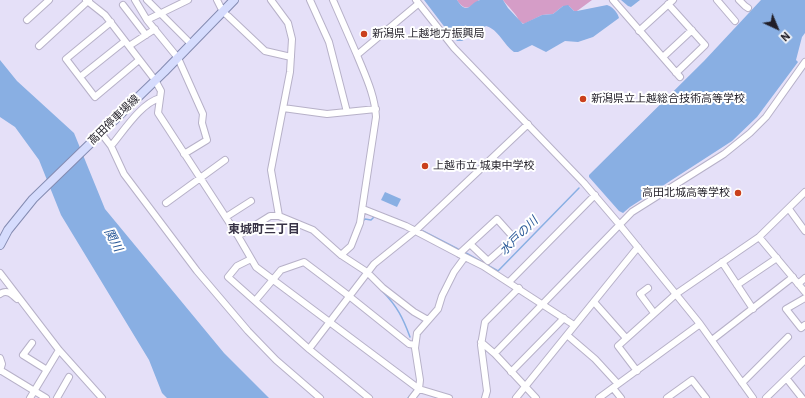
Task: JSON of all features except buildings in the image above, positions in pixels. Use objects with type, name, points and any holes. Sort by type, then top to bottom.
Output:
[{"type":"main road","name":"高田停車場線","points":[[0,245],[8,230],[33,199],[178,58],[234,0]]},
{"type":"street","points":[[27,20],[49,0]]},
{"type":"street","points":[[39,46],[88,0],[111,22],[155,80],[161,91],[158,113],[256,266],[419,390],[449,398]]},
{"type":"street","points":[[135,0],[147,20],[178,58],[203,114],[202,123],[207,140],[184,154]]},
{"type":"street","points":[[147,0],[191,44]]},
{"type":"street","points":[[147,20],[188,0]]},
{"type":"street","points":[[217,0],[222,12],[265,51],[291,57]]},
{"type":"street","points":[[272,0],[290,26],[292,39],[290,72],[271,170],[279,216]]},
{"type":"street","points":[[310,0],[329,42],[347,112]]},
{"type":"street","points":[[333,0],[372,92],[376,109],[363,209],[355,239],[351,246],[341,255]]},
{"type":"street","points":[[613,0],[639,31],[678,75],[705,45],[670,2],[639,31]]},
{"type":"street","points":[[716,0],[735,21]]},
{"type":"street","points":[[739,0],[748,8]]},
{"type":"street","points":[[357,55],[417,2],[454,48],[528,124],[620,224],[700,324],[753,398]]},
{"type":"street","points":[[123,5],[146,35]]},
{"type":"street","points":[[111,22],[66,58],[95,97],[139,60]]},
{"type":"street","points":[[80,77],[127,43],[146,35],[155,29]]},
{"type":"street","points":[[662,57],[692,30]]},
{"type":"street","points":[[494,354],[632,212],[724,154],[750,133],[766,117],[805,62]]},
{"type":"street","points":[[111,146],[152,100],[160,98]]},
{"type":"street","points":[[283,108],[327,114],[376,109]]},
{"type":"street","points":[[309,349],[374,264],[415,231],[528,124]]},
{"type":"street","points":[[99,135],[111,146],[124,174],[197,271],[276,360],[320,398]]},
{"type":"street","points":[[166,203],[225,160]]},
{"type":"street","points":[[637,371],[618,346],[676,294],[759,237],[805,192]]},
{"type":"street","points":[[509,282],[595,196]]},
{"type":"street","points":[[226,217],[251,201]]},
{"type":"street","points":[[363,209],[415,231],[483,266],[574,325]]},
{"type":"street","points":[[789,209],[805,231]]},
{"type":"street","points":[[238,236],[270,216],[279,216],[313,230],[341,255],[368,272],[383,288],[414,312],[428,320]]},
{"type":"street","points":[[412,398],[419,390],[420,380],[415,345],[419,330],[438,308],[442,296],[462,256],[470,244],[497,219],[514,238],[488,261],[470,244]]},
{"type":"street","points":[[759,237],[805,292]]},
{"type":"street","points":[[516,398],[638,247]]},
{"type":"street","points":[[737,285],[777,258]]},
{"type":"street","points":[[251,259],[237,266],[228,277],[309,349],[369,398]]},
{"type":"street","points":[[255,301],[281,270],[304,262],[409,344],[415,345]]},
{"type":"street","points":[[722,262],[753,309]]},
{"type":"street","points":[[0,273],[24,302],[59,350],[102,398]]},
{"type":"street","points":[[712,340],[793,278]]},
{"type":"street","points":[[798,284],[805,278]]},
{"type":"street","points":[[485,398],[487,391],[481,342],[485,322],[519,288]]},
{"type":"street","points":[[648,288],[640,294],[654,313]]},
{"type":"street","points":[[0,294],[5,292],[10,293],[19,301],[24,302]]},
{"type":"street","points":[[805,298],[786,309],[801,328],[805,325]]},
{"type":"street","points":[[594,302],[626,338]]},
{"type":"street","points":[[511,372],[564,318]]},
{"type":"street","points":[[599,398],[700,324]]},
{"type":"street","points":[[567,335],[595,359],[616,386],[621,398]]},
{"type":"street","points":[[742,383],[788,337]]},
{"type":"street","points":[[32,342],[23,355],[47,370]]},
{"type":"street","points":[[481,342],[536,398]]},
{"type":"street","points":[[30,398],[59,350]]},
{"type":"street","points":[[0,358],[2,364],[0,370],[46,398]]},
{"type":"street","points":[[766,398],[805,360]]},
{"type":"street","points":[[57,398],[69,377]]},
{"type":"street","points":[[787,379],[802,398]]},
{"type":"street","points":[[667,398],[692,380],[706,398]]},
{"type":"shaded area","points":[[457,0],[479,0],[468,8],[460,4]]},
{"type":"shaded area","points":[[503,0],[592,0],[577,11],[574,11],[569,6],[563,6],[553,14],[542,15],[524,24],[519,21]]},
{"type":"water","points":[[424,0],[457,0],[466,8],[480,0],[503,0],[508,8],[523,24],[542,15],[553,14],[563,6],[568,5],[574,11],[577,11],[607,5],[614,10],[619,18],[593,37],[578,42],[565,41],[546,52],[532,45],[518,52],[514,52],[494,30],[486,26],[462,41],[457,41]]},
{"type":"water","points":[[621,0],[640,0],[631,7]]},
{"type":"water","points":[[761,0],[805,0],[805,33],[802,37],[796,60],[798,62],[757,117],[732,141],[623,213],[619,211],[589,177],[589,175],[704,61]]},
{"type":"water","name":"関川","points":[[0,60],[17,81],[74,133],[105,209],[224,353],[269,398],[167,398],[162,393],[149,360],[61,215],[39,160],[15,127],[0,117]]},
{"type":"water","points":[[385,192],[401,199],[397,207],[381,200]]},
{"type":"waterway","name":"水戸の川","points":[[466,253],[498,271],[579,188]]},
{"type":"waterway","name":"水戸の川","points":[[363,221],[365,219],[371,220],[375,216]]},
{"type":"waterway","name":"水戸の川","points":[[396,219],[414,227]]},
{"type":"waterway","name":"水戸の川","points":[[423,231],[458,249]]},
{"type":"waterway","name":"水戸の川","points":[[383,292],[399,313],[410,337]]},
{"type":"waterway","name":"水戸の川","points":[[408,398],[414,391]]},
{"type":"place","name":"新潟県 上越地方振興局","points":[[364,34]]},
{"type":"place","name":"新潟県立上越総合技術高等学校","points":[[583,99]]},
{"type":"place","name":"上越市立 城東中学校","points":[[425,166]]},
{"type":"place","name":"高田北城高等学校","points":[[738,193]]},
{"type":"district","name":"東城町三丁目","points":[[264,230]]}]
